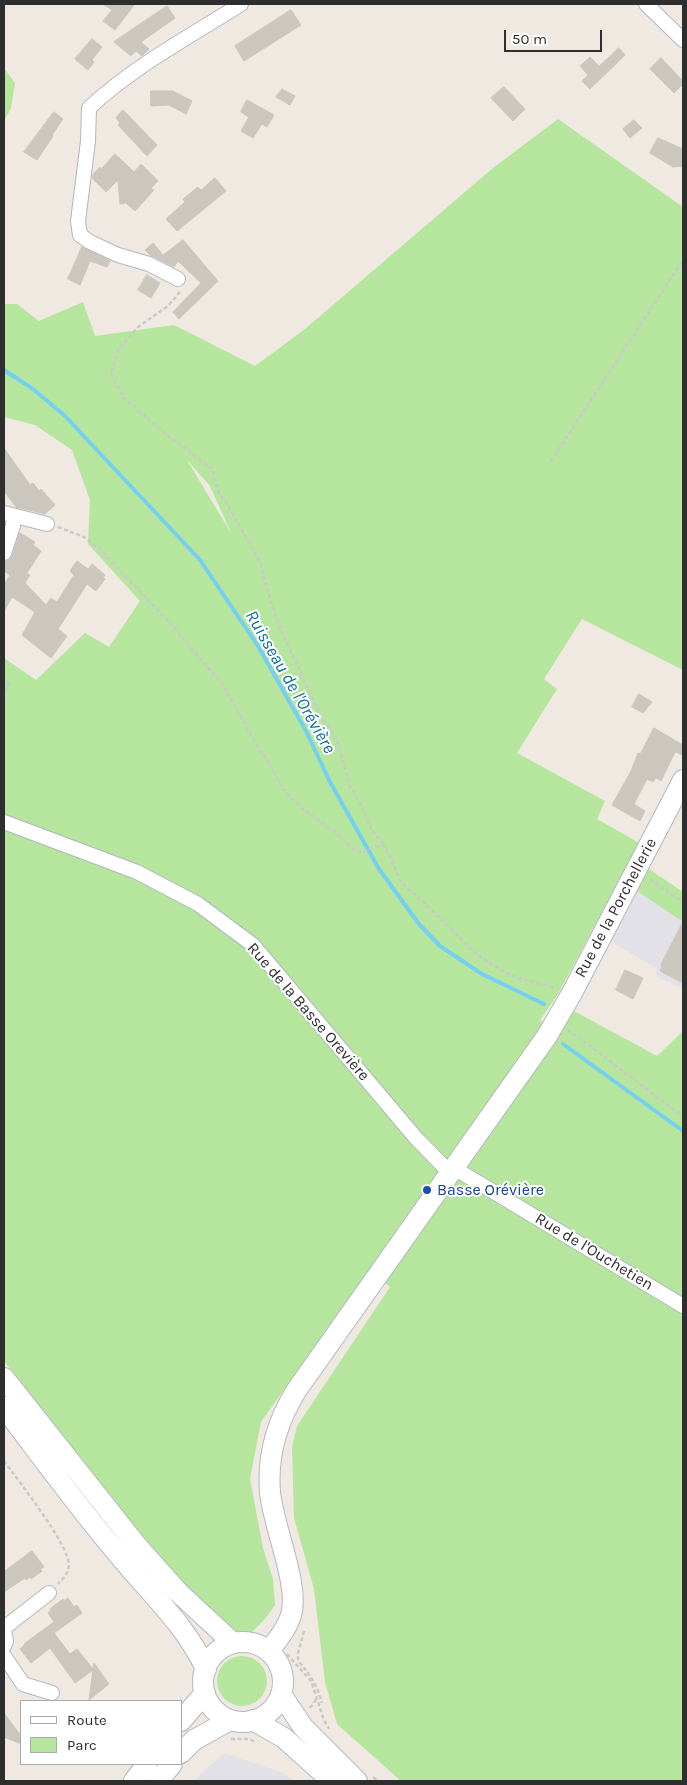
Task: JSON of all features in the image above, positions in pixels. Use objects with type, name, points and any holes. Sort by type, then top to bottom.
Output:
[{"type":"main road","name":"Rue de la Porchellerie","points":[[278,1652],[282,1634],[289,1622],[294,1605],[291,1580],[274,1520],[270,1491],[269,1476],[272,1452],[279,1425],[296,1391],[554,1031],[683,780]]},
{"type":"main road","points":[[4,1378],[137,1546],[178,1592],[232,1643]]},
{"type":"main road","points":[[4,1407],[70,1495],[124,1562],[166,1608],[188,1636],[206,1669]]},
{"type":"main road","points":[[249,1642],[278,1652],[283,1677],[281,1694],[278,1703],[269,1713],[244,1722],[230,1720],[219,1714],[210,1705],[204,1693],[203,1679],[209,1660],[215,1652],[232,1643],[249,1642]]},
{"type":"main road","points":[[182,1720],[204,1693]]},
{"type":"main road","points":[[281,1694],[303,1727],[357,1781]]},
{"type":"main road","points":[[182,1752],[194,1740],[230,1720]]},
{"type":"main road","points":[[253,1720],[284,1738],[332,1781]]},
{"type":"main road","points":[[134,1781],[146,1765]]},
{"type":"main road","points":[[158,1781],[171,1765]]},
{"type":"street","points":[[178,279],[149,264],[118,255],[90,242],[80,235],[78,220],[88,141],[89,108],[113,86],[177,43],[241,4]]},
{"type":"street","points":[[646,4],[683,40]]},
{"type":"street","points":[[9,514],[47,524]]},
{"type":"street","points":[[4,553],[13,526],[9,514]]},
{"type":"street","name":"Rue de la Basse Orevière","points":[[4,822],[137,872],[198,904],[253,945],[415,1137],[452,1171]]},
{"type":"street","name":"Rue de l'Ouchetien","points":[[452,1171],[683,1306]]},
{"type":"street","points":[[4,1646],[6,1641],[4,1629],[49,1593]]},
{"type":"street","points":[[4,1656],[23,1684],[52,1693]]},
{"type":"path","points":[[551,461],[683,260]]},
{"type":"path","points":[[178,279],[181,290],[168,306],[138,327],[118,350],[111,374],[124,398],[212,470],[220,495],[226,502],[260,562],[270,600],[281,630],[322,719],[338,739],[349,785],[359,801],[371,828],[385,846],[401,882],[478,956],[512,976],[572,993]]},
{"type":"path","points":[[47,524],[84,537],[100,549],[168,621],[223,685],[282,788],[304,810],[359,852],[373,847],[385,846]]},
{"type":"path","points":[[4,692],[11,681]]},
{"type":"path","points":[[636,870],[683,902]]},
{"type":"path","points":[[554,1031],[581,1039],[683,1118]]},
{"type":"path","points":[[4,1462],[47,1521],[69,1562],[68,1571],[63,1579],[49,1593]]},
{"type":"path","points":[[305,1627],[298,1653],[298,1661],[311,1675],[322,1702]]},
{"type":"path","points":[[278,1652],[307,1675],[318,1698]]},
{"type":"path","points":[[224,1741],[234,1738],[249,1739],[259,1743]]},
{"type":"shaded area","points":[[637,891],[683,922],[683,989],[656,976],[657,969],[611,941]]},
{"type":"shaded area","points":[[224,1753],[281,1772],[295,1781],[193,1781]]},
{"type":"green space","points":[[4,68],[15,83],[11,108],[4,121]]},
{"type":"green space","points":[[558,119],[683,207],[683,670],[582,619],[544,679],[557,689],[517,753],[605,801],[597,819],[639,843],[558,994],[540,1020],[559,1035],[574,1011],[657,1056],[683,1031],[683,1781],[401,1781],[337,1724],[325,1682],[314,1589],[294,1518],[292,1447],[297,1426],[390,1287],[369,1270],[261,1422],[250,1479],[263,1548],[273,1579],[275,1605],[265,1619],[249,1635],[234,1632],[214,1617],[171,1570],[103,1489],[4,1361],[4,658],[36,680],[85,633],[109,647],[140,601],[88,544],[90,500],[72,450],[35,425],[4,417],[4,304],[17,304],[39,321],[83,302],[95,336],[174,325],[255,366],[305,329],[493,168]],"holes":[[[187,460],[210,486],[231,533]]]},
{"type":"green space","points":[[649,869],[683,892],[683,922],[637,891]]},
{"type":"green space","points":[[237,1656],[247,1656],[260,1663],[267,1676],[267,1686],[260,1699],[247,1706],[237,1706],[228,1702],[221,1695],[217,1686],[217,1676],[221,1667],[228,1660]]},
{"type":"building","points":[[103,4],[135,4],[115,30],[103,21],[112,10]]},
{"type":"building","points":[[167,6],[175,18],[141,42],[149,49],[142,56],[136,51],[131,56],[114,42]]},
{"type":"building","points":[[291,10],[301,25],[244,61],[235,46]]},
{"type":"building","points":[[92,39],[102,47],[92,60],[94,62],[88,70],[75,59]]},
{"type":"building","points":[[619,48],[625,55],[590,89],[582,81],[588,75],[580,66],[590,57],[599,66]]},
{"type":"building","points":[[661,58],[683,81],[683,84],[674,93],[650,69]]},
{"type":"building","points":[[504,87],[525,109],[513,121],[491,98]]},
{"type":"building","points":[[282,89],[295,96],[290,105],[276,97]]},
{"type":"building","points":[[151,91],[173,91],[192,101],[186,114],[169,105],[151,106]]},
{"type":"building","points":[[247,100],[274,115],[267,127],[262,124],[253,138],[241,131],[249,117],[241,112]]},
{"type":"building","points":[[123,110],[157,145],[147,156],[118,125],[120,123],[116,118]]},
{"type":"building","points":[[54,112],[63,119],[37,160],[24,152]]},
{"type":"building","points":[[634,120],[642,128],[630,138],[623,129]]},
{"type":"building","points":[[658,138],[683,149],[683,166],[673,167],[650,153]]},
{"type":"building","points":[[115,154],[134,172],[141,164],[158,181],[151,188],[154,190],[135,211],[126,203],[120,204],[118,180],[106,192],[92,178],[93,174],[100,167],[101,169]]},
{"type":"building","points":[[215,178],[226,191],[177,231],[166,219],[185,202],[183,199],[198,187],[201,190]]},
{"type":"building","points":[[183,240],[218,281],[179,319],[173,312],[201,283],[178,261],[174,267],[150,255],[145,250],[153,243],[163,255]]},
{"type":"building","points":[[82,247],[110,261],[107,267],[90,261],[80,285],[68,279]]},
{"type":"building","points":[[147,275],[160,283],[151,298],[138,290]]},
{"type":"building","points":[[4,448],[30,485],[33,483],[39,491],[41,489],[55,505],[45,514],[16,507],[4,491]]},
{"type":"building","points":[[20,533],[35,542],[33,545],[41,551],[27,573],[30,575],[25,583],[46,605],[51,598],[57,602],[74,575],[70,571],[77,561],[88,569],[92,564],[105,575],[103,578],[105,579],[96,591],[87,584],[58,629],[67,636],[51,658],[22,635],[35,612],[12,597],[4,611],[4,585],[10,575],[4,571],[4,565],[12,556]]},
{"type":"building","points":[[639,694],[652,702],[643,713],[632,707]]},
{"type":"building","points":[[654,728],[683,745],[683,755],[675,752],[661,781],[656,778],[653,782],[647,779],[634,804],[645,811],[640,821],[612,805],[631,771],[638,753],[640,754]]},
{"type":"building","points":[[683,922],[683,983],[660,971],[661,965]]},
{"type":"building","points":[[625,970],[643,978],[633,999],[616,990]]},
{"type":"building","points":[[32,1551],[44,1567],[40,1569],[42,1571],[31,1579],[30,1577],[26,1580],[25,1578],[4,1592],[4,1572]]},
{"type":"building","points":[[68,1598],[74,1607],[77,1605],[82,1613],[54,1633],[70,1654],[77,1649],[93,1669],[94,1663],[109,1684],[89,1700],[93,1670],[75,1683],[50,1648],[31,1663],[20,1649],[25,1643],[54,1622],[48,1613],[51,1611],[50,1609],[63,1599],[64,1601]]},
{"type":"building","points":[[4,1713],[20,1735],[20,1744],[4,1737]]},
{"type":"waterway","name":"Ruisseau de l'Orévière","points":[[4,370],[33,389],[65,416],[200,560],[258,646],[306,731],[330,782],[379,869],[419,924],[440,946],[482,974],[544,1004]]},
{"type":"waterway","name":"Ruisseau de l'Orévière","points":[[563,1044],[683,1131]]},
{"type":"place","name":"Basse Orévière","points":[[427,1190]]}]
